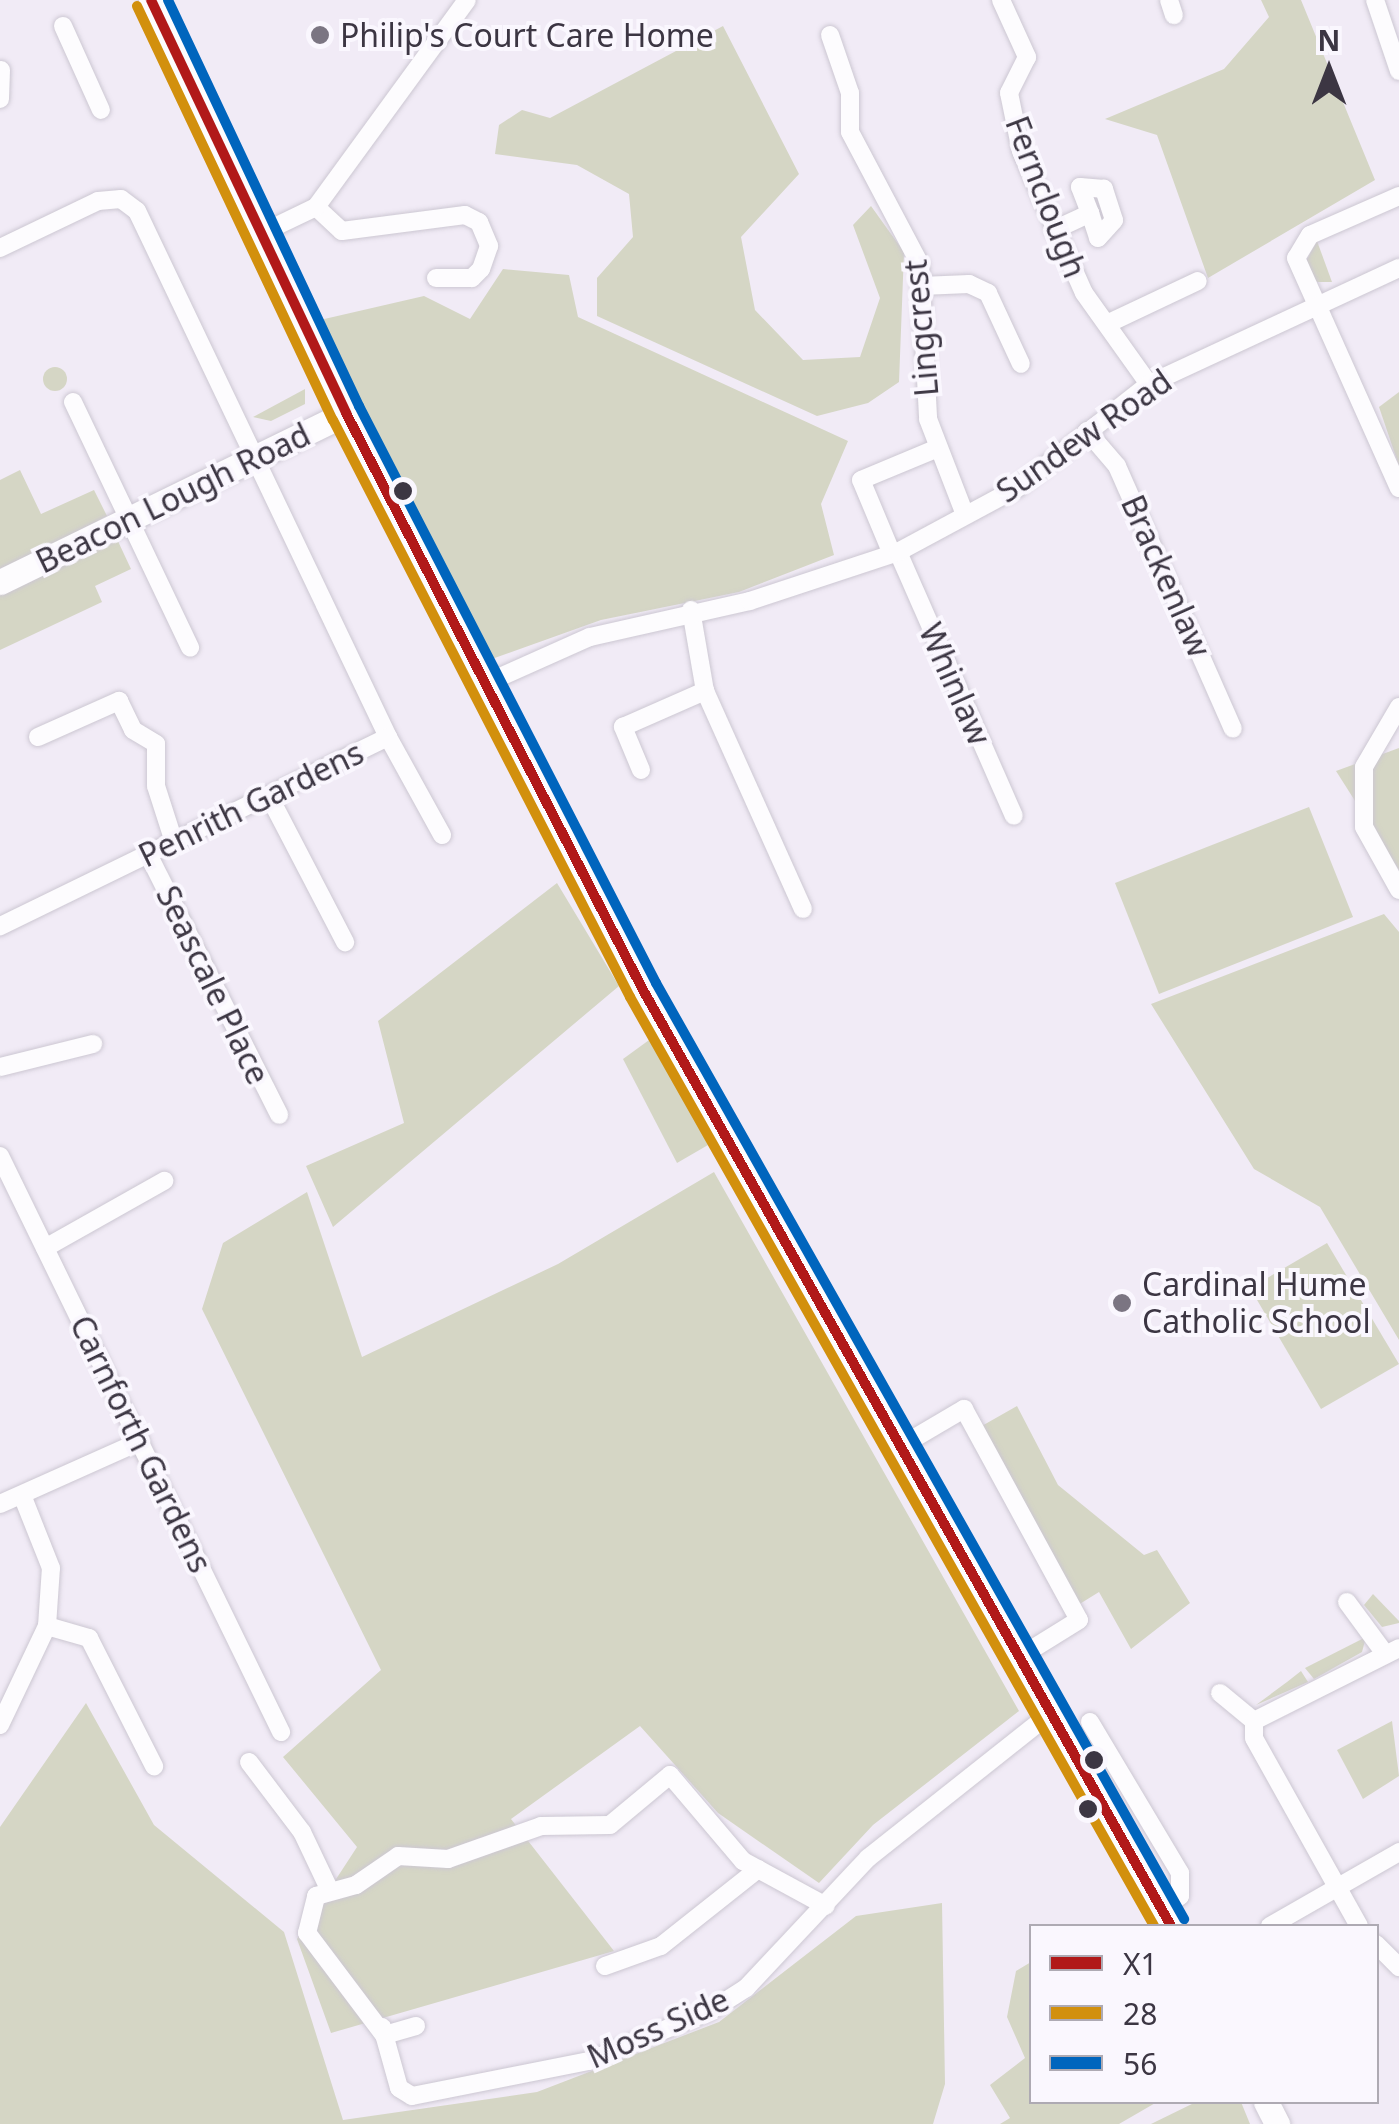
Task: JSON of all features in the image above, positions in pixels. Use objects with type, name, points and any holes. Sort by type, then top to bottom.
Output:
[{"type":"main road","points":[[151,0],[264,232],[346,413],[482,684],[896,1450],[1167,1918]]},
{"type":"main road","name":"Beacon Lough Road","points":[[0,582],[260,459],[346,413]]},
{"type":"street","points":[[264,232],[316,207],[466,0]]},
{"type":"street","name":"Fernclough","points":[[1001,0],[1027,57],[1010,93],[1010,119],[1054,230],[1149,384]]},
{"type":"street","points":[[1375,0],[1399,70]]},
{"type":"street","points":[[62,26],[101,110]]},
{"type":"street","name":"Lingcrest","points":[[830,35],[850,93],[850,132],[911,236],[921,286],[922,380],[938,448],[965,515]]},
{"type":"street","points":[[0,99],[1,70]]},
{"type":"street","points":[[1399,196],[1300,246],[1315,305],[1399,488]]},
{"type":"street","name":"Penrith Gardens","points":[[0,248],[98,201],[121,199],[137,211],[260,459],[388,737],[0,926]]},
{"type":"street","points":[[316,207],[342,231],[465,214],[479,222],[490,246],[481,269],[472,278],[436,278]]},
{"type":"street","points":[[1054,230],[1090,213]]},
{"type":"street","name":"Sundew Road","points":[[482,684],[590,637],[691,610],[750,602],[895,553],[1017,488],[1149,384],[1399,268]]},
{"type":"street","points":[[1109,323],[1198,281]]},
{"type":"street","points":[[921,286],[969,284],[988,293],[1021,364]]},
{"type":"street","points":[[73,402],[190,647]]},
{"type":"street","name":"Brackenlaw","points":[[1087,431],[1118,466],[1233,729]]},
{"type":"street","name":"Whinlaw","points":[[938,448],[861,480],[1014,816]]},
{"type":"street","points":[[691,610],[706,691],[803,909]]},
{"type":"street","points":[[641,770],[622,728],[706,691]]},
{"type":"street","points":[[38,736],[118,700],[132,730],[156,744],[156,786],[173,839]]},
{"type":"street","points":[[1399,707],[1364,767],[1364,827],[1399,890]]},
{"type":"street","points":[[388,737],[442,835]]},
{"type":"street","points":[[269,796],[344,942]]},
{"type":"street","name":"Seascale Place","points":[[148,854],[278,1115]]},
{"type":"street","points":[[0,1067],[92,1044]]},
{"type":"street","name":"Carnforth Gardens","points":[[0,1156],[281,1732]]},
{"type":"street","points":[[45,1248],[164,1181]]},
{"type":"street","points":[[896,1450],[964,1409],[1079,1620],[1016,1659]]},
{"type":"street","points":[[0,1504],[24,1500],[141,1441]]},
{"type":"street","points":[[0,1726],[46,1626],[51,1568],[24,1500]]},
{"type":"street","points":[[1254,1721],[1391,1650],[1347,1602]]},
{"type":"street","points":[[46,1626],[88,1638],[154,1766]]},
{"type":"street","points":[[1220,1694],[1254,1721]]},
{"type":"street","name":"Moss Side","points":[[330,1890],[309,1909],[307,1932],[383,2031],[399,2088],[412,2096],[589,2061],[746,1988],[868,1858],[1050,1714]]},
{"type":"street","points":[[1254,1721],[1254,1738],[1335,1890],[1358,1924]]},
{"type":"street","points":[[1090,1722],[1180,1872],[1180,1896],[1167,1918]]},
{"type":"street","points":[[249,1762],[302,1832],[330,1890],[356,1885],[398,1856],[448,1859],[541,1826],[610,1825],[670,1775],[758,1869],[826,1906]]},
{"type":"street","points":[[1274,1924],[1399,1852]]},
{"type":"street","points":[[605,1966],[661,1946],[758,1869]]},
{"type":"street","points":[[1379,1947],[1399,1967]]},
{"type":"street","points":[[383,2031],[416,2026]]},
{"type":"green space","points":[[1261,0],[1301,0],[1375,180],[1208,278],[1157,135],[1105,119],[1224,69],[1269,17]]},
{"type":"green space","points":[[723,26],[799,174],[741,237],[755,310],[803,360],[860,357],[880,298],[853,225],[871,206],[904,252],[899,382],[868,403],[817,416],[597,316],[597,278],[633,237],[629,194],[577,165],[495,154],[499,125],[522,110],[550,118]]},
{"type":"green space","points":[[1317,241],[1332,282],[1317,282],[1305,263]]},
{"type":"green space","points":[[503,269],[569,275],[578,317],[848,441],[821,504],[834,555],[739,592],[601,620],[489,660],[320,320],[424,296],[470,319]]},
{"type":"green space","points":[[55,367],[67,379],[55,391],[43,379]]},
{"type":"green space","points":[[305,389],[305,404],[271,421],[253,417]]},
{"type":"green space","points":[[1399,392],[1399,466],[1379,407]]},
{"type":"green space","points":[[20,470],[41,514],[94,490],[107,516],[0,573],[0,480]]},
{"type":"green space","points":[[116,537],[131,569],[95,586],[102,602],[0,650],[0,594]]},
{"type":"green space","points":[[1399,748],[1399,870],[1336,771]]},
{"type":"green space","points":[[1309,807],[1353,917],[1159,994],[1115,883]]},
{"type":"green space","points":[[557,883],[619,986],[333,1227],[306,1166],[404,1123],[378,1021]]},
{"type":"green space","points":[[1384,914],[1399,932],[1399,1340],[1320,1207],[1254,1169],[1151,1004]]},
{"type":"green space","points":[[656,1035],[708,1145],[677,1163],[623,1059]]},
{"type":"green space","points":[[714,1172],[1019,1711],[873,1825],[819,1883],[718,1813],[640,1726],[511,1819],[614,1951],[331,2033],[297,1939],[357,1847],[283,1757],[381,1670],[202,1309],[223,1243],[307,1192],[362,1357],[558,1264]]},
{"type":"green space","points":[[1327,1243],[1399,1364],[1321,1409],[1250,1288]]},
{"type":"green space","points":[[1017,1406],[1058,1485],[1144,1555],[1157,1550],[1190,1603],[1131,1649],[1099,1592],[1078,1605],[980,1427]]},
{"type":"green space","points":[[1373,1594],[1399,1623],[1382,1627],[1364,1605]]},
{"type":"green space","points":[[1366,1637],[1362,1652],[1314,1679],[1305,1668]]},
{"type":"green space","points":[[1301,1671],[1308,1682],[1256,1705],[1287,1682]]},
{"type":"green space","points":[[86,1703],[154,1825],[284,1932],[343,2120],[537,2092],[719,2022],[856,1916],[942,1903],[945,2084],[933,2124],[0,2124],[0,1827]]},
{"type":"green space","points":[[1392,1721],[1399,1776],[1363,1799],[1337,1750]]},
{"type":"green space","points":[[1029,1963],[1029,2104],[1154,2104],[1119,2124],[1000,2124],[1010,2118],[990,2085],[1025,2058],[1007,2017],[1016,1971]]},
{"type":"green space","points":[[1192,2104],[1242,2104],[1250,2124],[1151,2124]]},
{"type":"transit line","name":"X1","points":[[151,0],[346,413],[643,990],[1170,1924]]},
{"type":"transit line","name":"56","points":[[168,0],[359,406],[656,983],[1184,1919]]},
{"type":"transit line","name":"28","points":[[137,6],[333,420],[630,997],[1153,1924]]},
{"type":"place","name":"Philip's Court Care Home","points":[[320,35]]},
{"type":"place","name":"Cardinal Hume Catholic School","points":[[1122,1303]]}]
